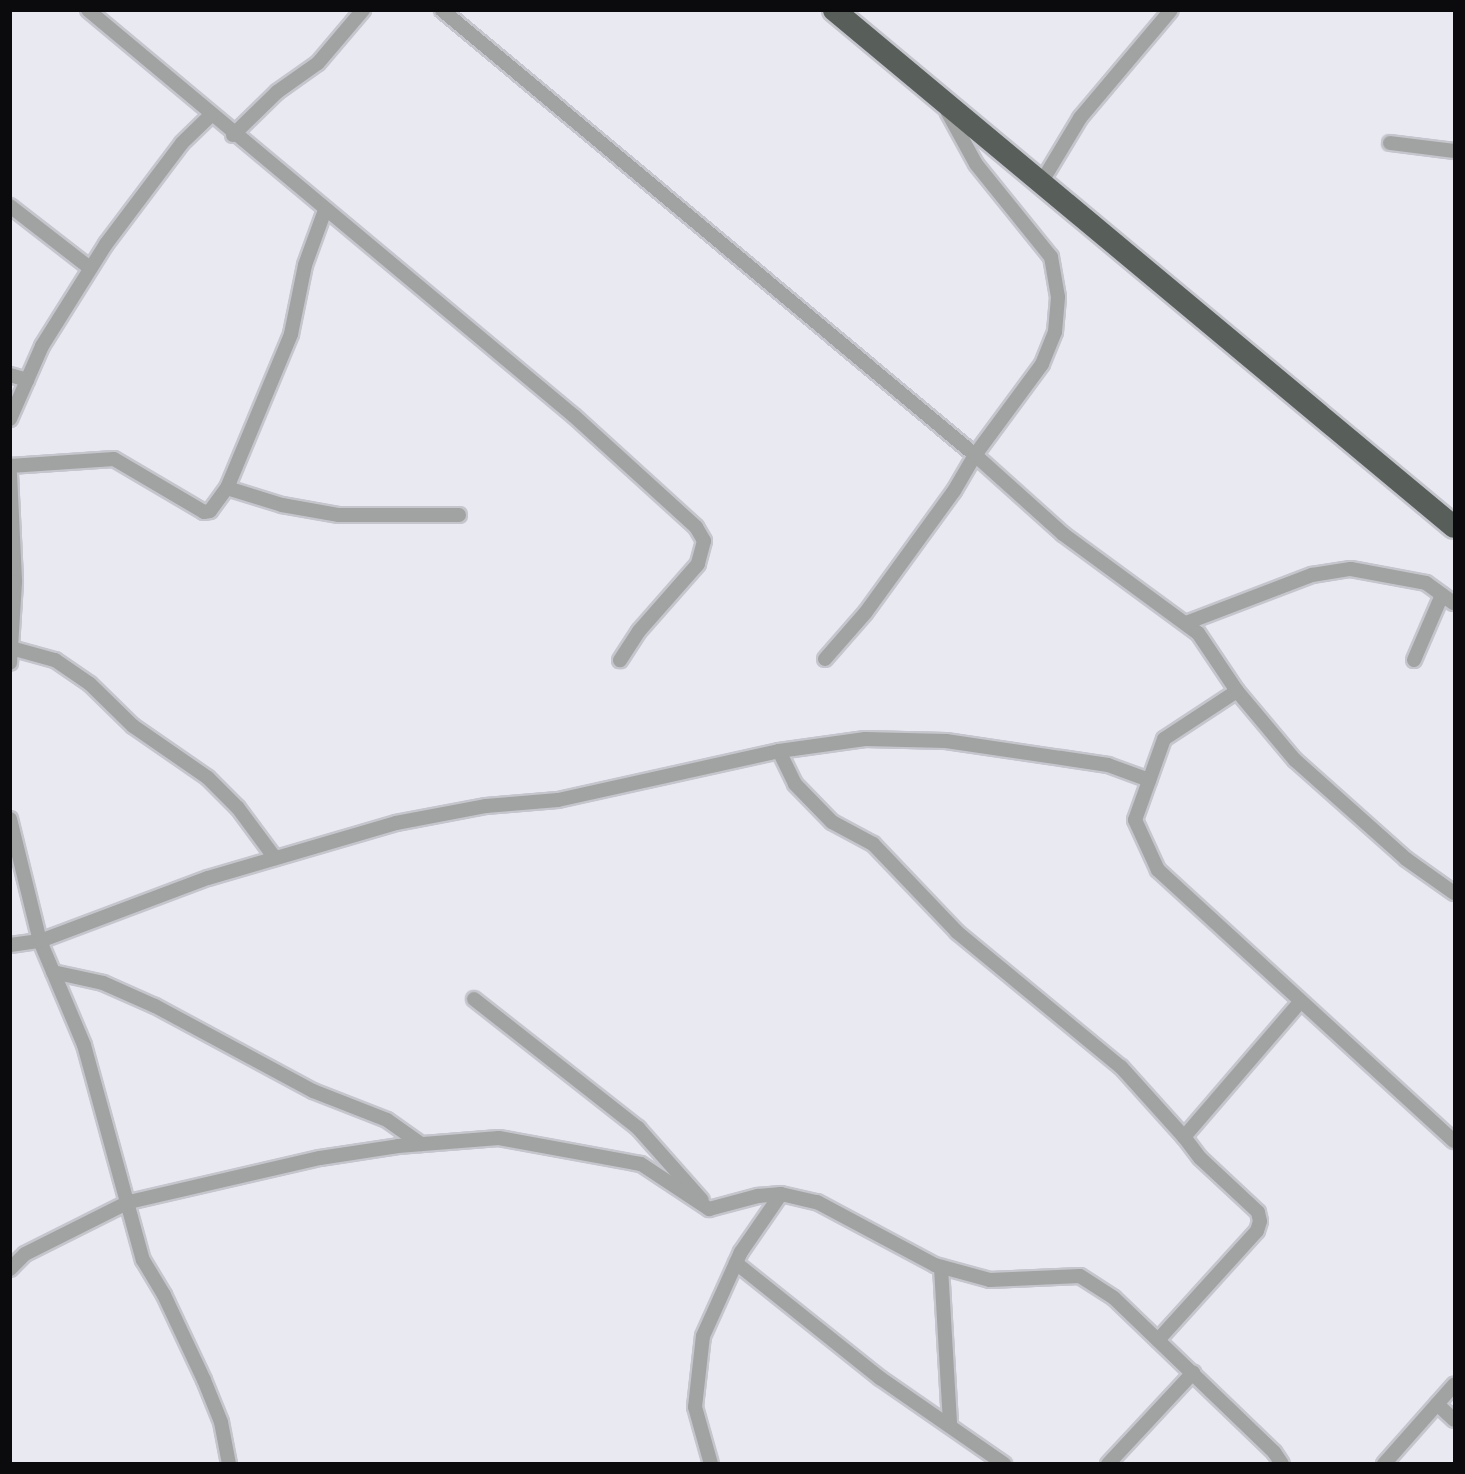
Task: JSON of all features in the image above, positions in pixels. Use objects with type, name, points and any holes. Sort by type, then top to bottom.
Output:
[{"type":"highway","points":[[834,10],[1455,527]]},
{"type":"street","points":[[88,10],[210,116],[574,416],[701,534],[704,542],[698,564],[639,631],[620,660]]},
{"type":"street","points":[[233,135],[277,92],[318,63],[363,10]]},
{"type":"street","points":[[442,10],[975,456],[1063,534],[1198,633],[1237,691],[1295,760],[1406,859],[1455,893]]},
{"type":"street","points":[[1041,183],[1080,118],[1171,10]]},
{"type":"street","points":[[825,659],[866,612],[954,491],[975,456],[1042,364],[1055,332],[1056,278],[1051,257],[976,164],[941,100]]},
{"type":"street","points":[[10,419],[42,346],[90,268],[182,143],[210,116]]},
{"type":"street","points":[[1390,143],[1455,151]]},
{"type":"street","points":[[10,206],[90,268]]},
{"type":"street","points":[[10,466],[114,459],[204,512],[210,510],[227,488],[291,334],[305,265],[325,210]]},
{"type":"street","points":[[10,375],[27,380]]},
{"type":"street","points":[[10,474],[15,582],[10,663]]},
{"type":"street","points":[[227,488],[282,505],[339,515],[459,515]]},
{"type":"street","points":[[1186,623],[1330,571],[1385,573],[1426,583],[1455,603]]},
{"type":"street","points":[[1414,660],[1442,595]]},
{"type":"street","points":[[11,648],[55,660],[90,684],[133,726],[208,778],[238,808],[275,858]]},
{"type":"street","points":[[1237,691],[1164,739],[1135,820],[1158,870],[1455,1141]]},
{"type":"street","points":[[10,945],[39,941],[208,878],[396,823],[486,806],[558,800],[779,751],[865,739],[945,741],[1108,765],[1149,780]]},
{"type":"street","points":[[779,751],[795,784],[832,822],[873,844],[957,932],[1121,1067],[1200,1158],[1258,1212],[1260,1221],[1257,1231],[1158,1340]]},
{"type":"street","points":[[10,819],[39,941],[84,1045],[129,1202],[143,1260],[164,1295],[208,1390],[221,1422],[230,1464]]},
{"type":"street","points":[[53,972],[103,983],[155,1006],[313,1091],[387,1119],[421,1144]]},
{"type":"street","points":[[474,999],[638,1128],[709,1209]]},
{"type":"street","points":[[1184,1137],[1300,1002]]},
{"type":"street","points":[[10,1269],[25,1254],[129,1202],[320,1158],[421,1144],[499,1138],[641,1164],[709,1209],[758,1196],[781,1194],[817,1202],[941,1267],[990,1280],[1080,1276],[1114,1298],[1193,1373],[1282,1464]]},
{"type":"street","points":[[711,1464],[695,1407],[697,1370],[703,1336],[736,1263],[781,1194]]},
{"type":"street","points":[[736,1263],[880,1378],[950,1424],[1004,1464]]},
{"type":"street","points":[[941,1267],[950,1424]]},
{"type":"street","points":[[1108,1464],[1193,1373]]},
{"type":"street","points":[[1384,1464],[1455,1384]]},
{"type":"street","points":[[1437,1404],[1455,1420]]}]
